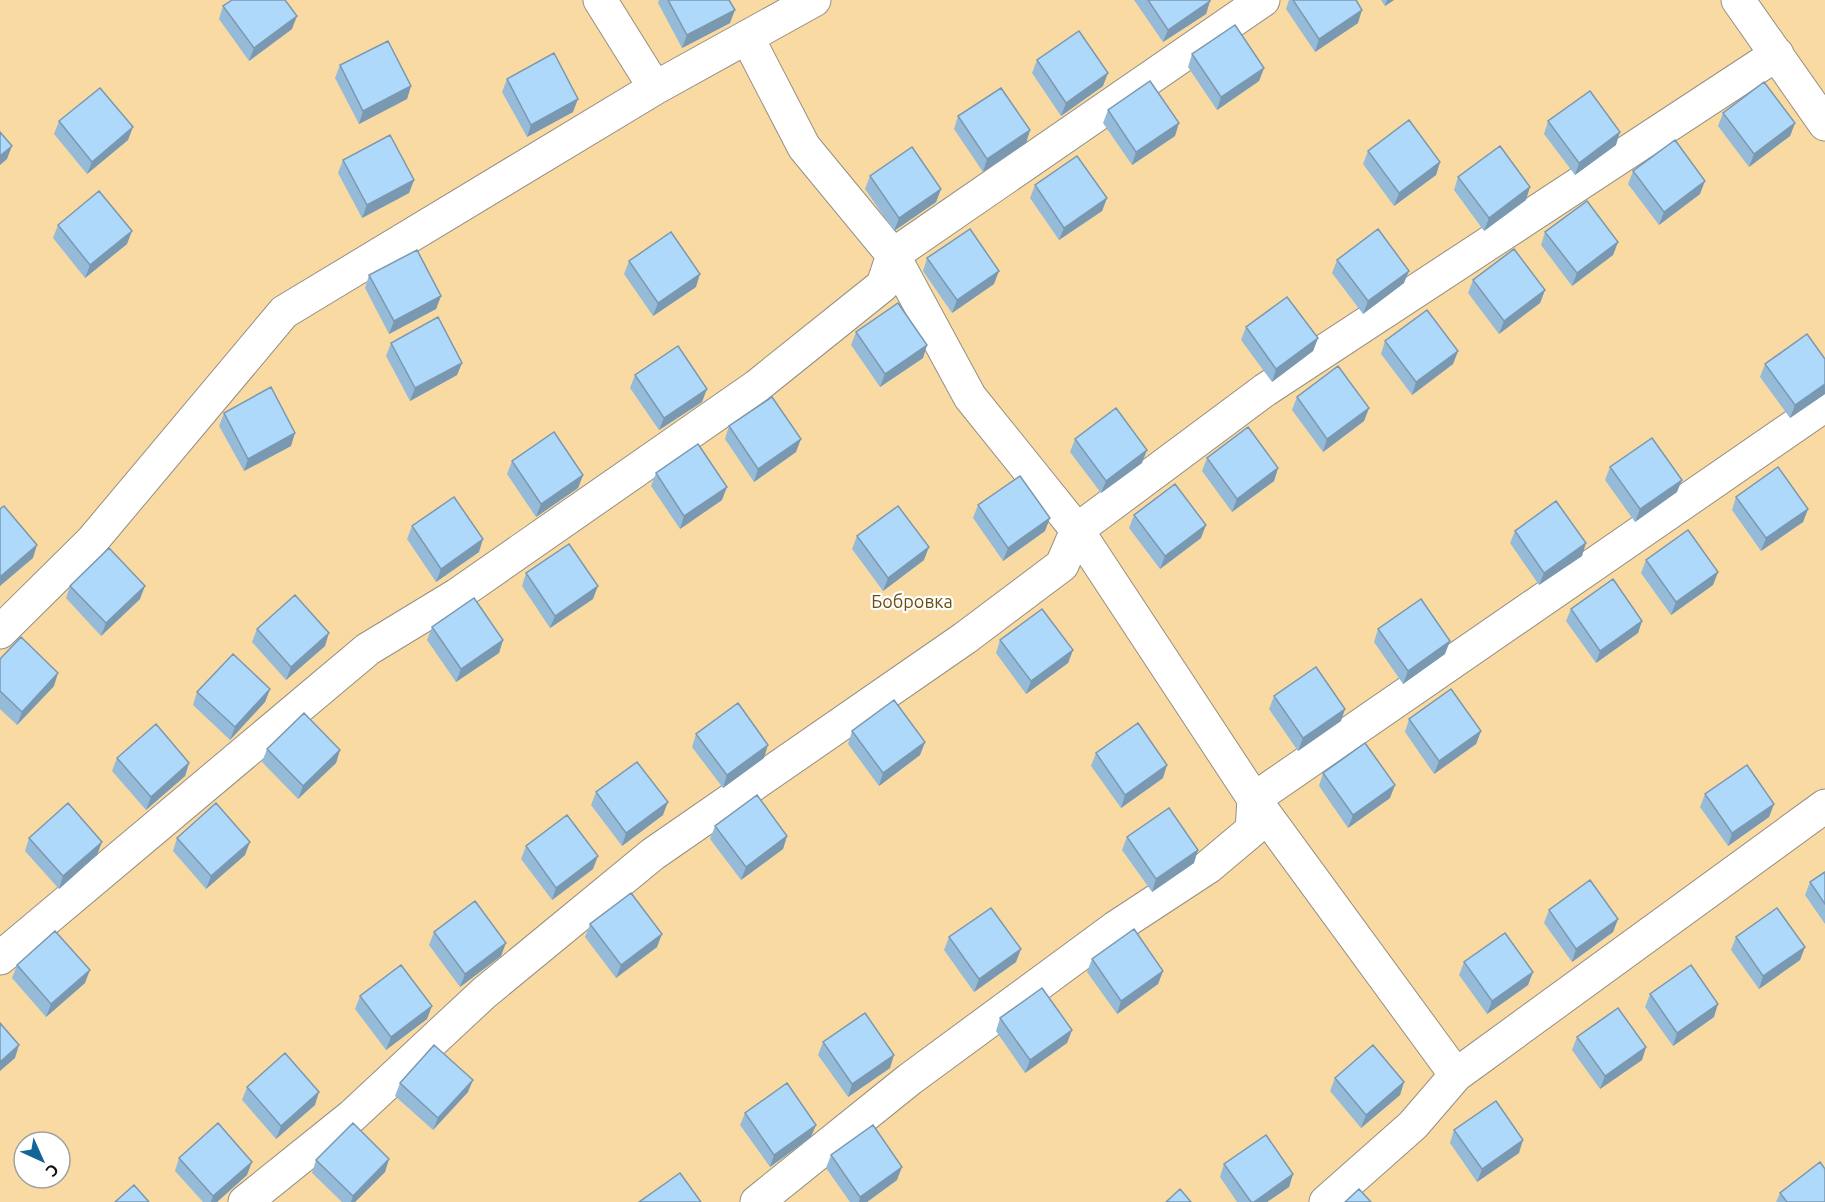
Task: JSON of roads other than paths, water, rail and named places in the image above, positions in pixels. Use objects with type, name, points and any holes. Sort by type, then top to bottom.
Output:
[{"type":"street","points":[[600,0],[655,88]]},
{"type":"street","points":[[0,632],[92,541],[284,312],[655,88],[814,0]]},
{"type":"street","points":[[0,958],[368,649],[457,595],[757,386],[884,285],[893,255],[1263,0]]},
{"type":"street","points":[[1738,0],[1825,124]]},
{"type":"street","points":[[747,37],[804,147],[893,255],[970,397],[1077,531],[1254,799],[1456,1076]]},
{"type":"street","points":[[245,1202],[352,1116],[484,993],[653,854],[965,638],[1062,564],[1077,531],[1265,390],[1777,54]]},
{"type":"street","points":[[1254,799],[1825,405]]},
{"type":"street","points":[[757,1202],[910,1079],[1116,928],[1208,867],[1252,830],[1254,799]]},
{"type":"street","points":[[1326,1202],[1413,1125],[1456,1076],[1825,806]]},
{"type":"park label","name":"Бобровка","points":[[912,601]]}]
